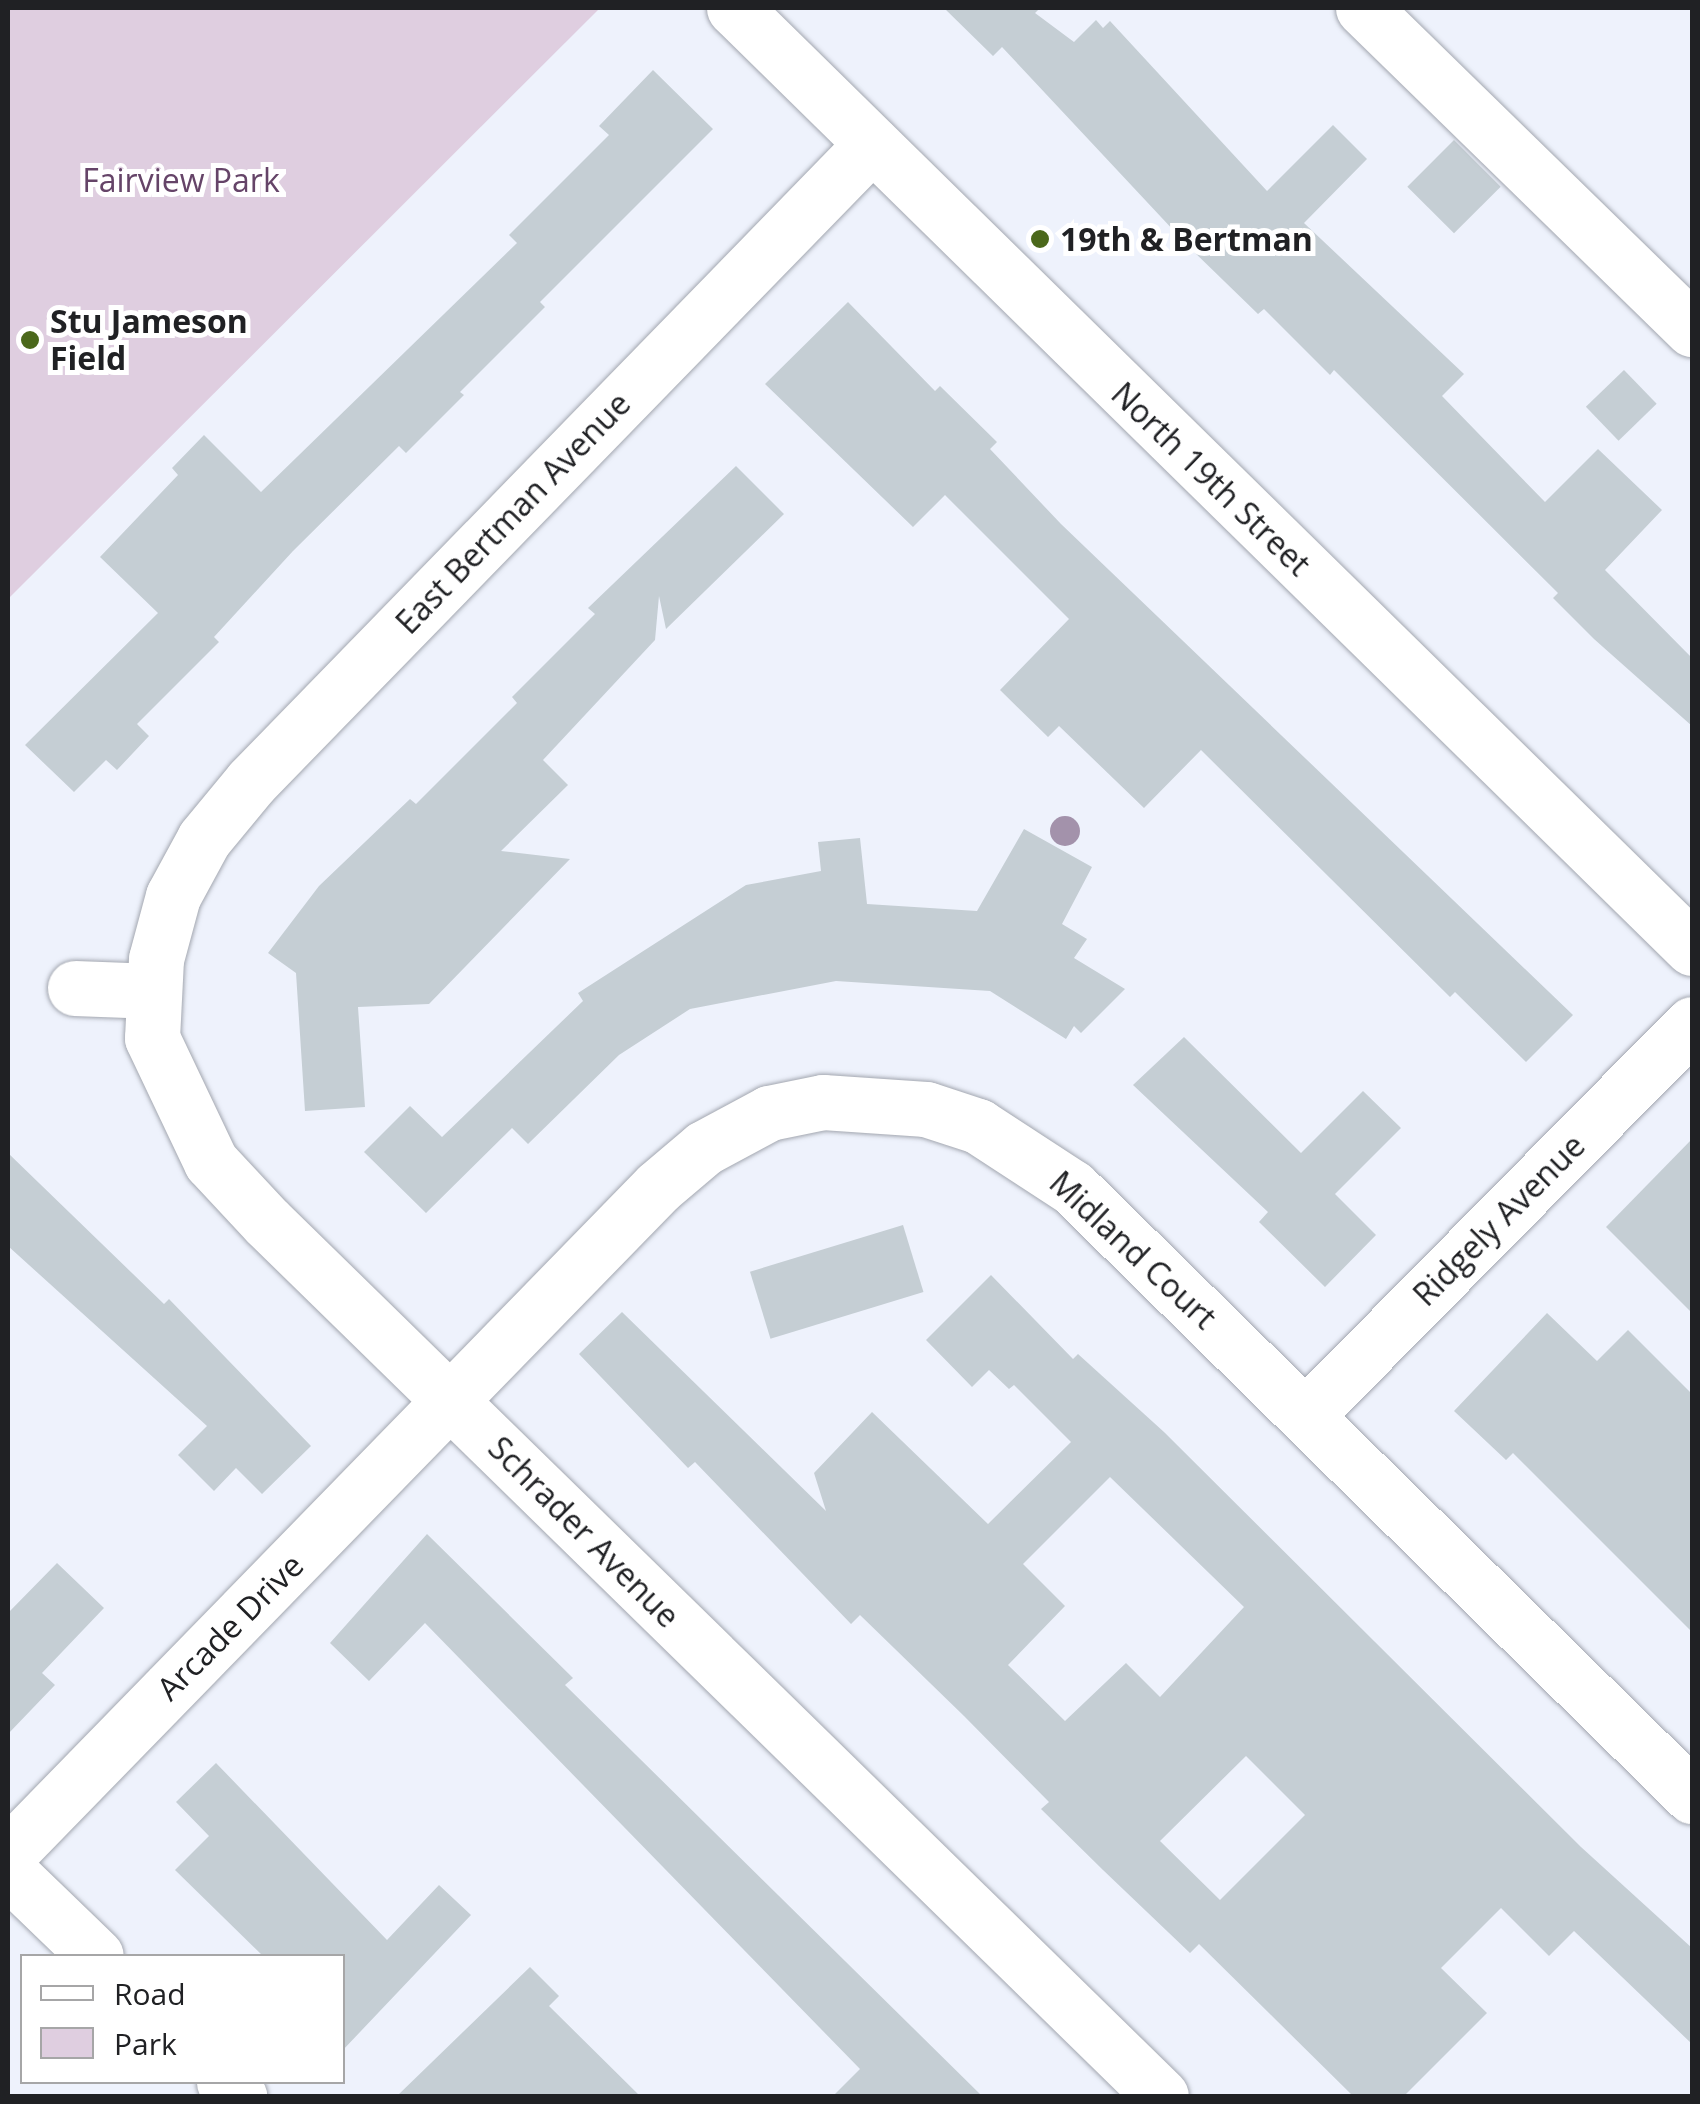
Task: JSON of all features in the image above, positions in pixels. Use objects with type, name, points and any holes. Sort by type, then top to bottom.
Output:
[{"type":"street","name":"North 19th Street","points":[[734,8],[1692,948]]},
{"type":"street","points":[[1363,8],[1692,330]]},
{"type":"street","name":"East Bertman Avenue","points":[[172,896],[204,839],[251,782],[872,144]]},
{"type":"street","name":"Schrader Avenue","points":[[172,896],[154,991],[152,1038],[210,1162],[453,1400],[628,1580],[1162,2096]]},
{"type":"street","points":[[75,988],[154,991]]},
{"type":"street","name":"Ridgely Avenue","points":[[1306,1415],[1692,1024]]},
{"type":"street","name":"Midland Court","points":[[453,1400],[704,1148],[769,1113],[837,1102],[926,1109],[978,1126],[1073,1188],[1692,1796]]},
{"type":"street","name":"Arcade Drive","points":[[8,1854],[453,1400]]},
{"type":"street","points":[[8,1871],[94,1954]]},
{"type":"green space","name":"Fairview Park","points":[[8,8],[600,8],[8,599]]},
{"type":"building","points":[[944,8],[1040,8],[1035,13],[1074,42],[1096,20],[1103,28],[1110,21],[1267,191],[1333,125],[1367,159],[1304,223],[1464,374],[1442,396],[1545,502],[1598,449],[1662,510],[1605,570],[1692,658],[1692,726],[1594,639],[1553,598],[1558,593],[1334,370],[1330,375],[1264,309],[1258,314],[1190,248],[1002,47],[993,56]]},
{"type":"building","points":[[653,70],[713,129],[540,302],[545,307],[460,392],[464,395],[406,453],[399,446],[293,551],[214,637],[219,642],[137,724],[149,736],[117,770],[106,760],[74,792],[25,745],[158,613],[100,557],[178,475],[172,468],[204,435],[261,492],[517,243],[509,235],[609,135],[599,126]]},
{"type":"building","points":[[1454,140],[1501,187],[1454,233],[1407,187]]},
{"type":"building","points":[[848,302],[935,391],[940,386],[997,442],[990,449],[1061,524],[1573,1015],[1526,1062],[1455,992],[1450,997],[1201,750],[1144,808],[1059,726],[1048,737],[1000,690],[1069,619],[945,495],[913,527],[765,384]]},
{"type":"building","points":[[1624,370],[1657,404],[1619,441],[1586,407]]},
{"type":"building","points":[[736,466],[784,514],[666,629],[659,596],[655,640],[543,760],[568,785],[501,851],[570,859],[429,1004],[358,1007],[365,1107],[305,1111],[296,973],[268,953],[319,886],[410,799],[416,804],[517,703],[512,697],[595,614],[588,608]]},
{"type":"building","points":[[1024,829],[1092,867],[1062,924],[1087,939],[1074,958],[1125,989],[1081,1033],[1074,1026],[1066,1039],[990,991],[836,981],[690,1009],[619,1055],[528,1144],[512,1128],[426,1213],[364,1152],[410,1106],[442,1137],[583,1001],[578,993],[746,885],[821,871],[818,842],[860,838],[867,904],[977,911]]},
{"type":"building","points":[[1184,1037],[1301,1153],[1363,1091],[1401,1128],[1335,1194],[1376,1235],[1325,1287],[1259,1222],[1268,1212],[1133,1085]]},
{"type":"building","points":[[1692,1139],[1692,1313],[1606,1227]]},
{"type":"building","points":[[8,1153],[164,1304],[169,1299],[311,1446],[262,1494],[236,1468],[214,1491],[178,1455],[207,1426],[8,1246]]},
{"type":"building","points":[[903,1225],[923,1292],[770,1339],[750,1272]]},
{"type":"building","points":[[991,1275],[1073,1359],[1078,1354],[1164,1432],[1581,1847],[1692,1948],[1692,2044],[1574,1931],[1549,1956],[1501,1908],[1441,1968],[1487,2013],[1404,2096],[1353,2096],[1199,1944],[1190,1953],[1103,1870],[1041,1809],[1049,1802],[964,1716],[860,1615],[851,1624],[695,1462],[688,1468],[579,1354],[622,1312],[826,1511],[814,1473],[872,1412],[988,1524],[1071,1442],[1014,1385],[1009,1389],[989,1370],[972,1387],[926,1340]],"holes":[[[1110,1477],[1244,1607],[1160,1697],[1126,1663],[1065,1721],[1008,1665],[1065,1606],[1023,1564]],[[1246,1756],[1305,1815],[1220,1900],[1160,1841]]]},
{"type":"building","points":[[1547,1313],[1597,1361],[1628,1330],[1692,1394],[1692,1632],[1513,1453],[1506,1460],[1454,1411]]},
{"type":"building","points":[[427,1534],[573,1678],[565,1685],[982,2096],[833,2096],[860,2069],[425,1623],[369,1681],[330,1643]]},
{"type":"building","points":[[57,1563],[104,1608],[42,1673],[55,1685],[8,1734],[8,1613]]},
{"type":"building","points":[[216,1763],[387,1940],[439,1885],[471,1915],[345,2048],[345,1954],[261,1954],[175,1870],[209,1836],[176,1802]]},
{"type":"building","points":[[530,1967],[559,1996],[549,2006],[640,2096],[397,2096]]},
{"type":"place","name":"19th & Bertman","points":[[1040,239]]},
{"type":"place","name":"Stu Jameson Field","points":[[30,340]]}]
